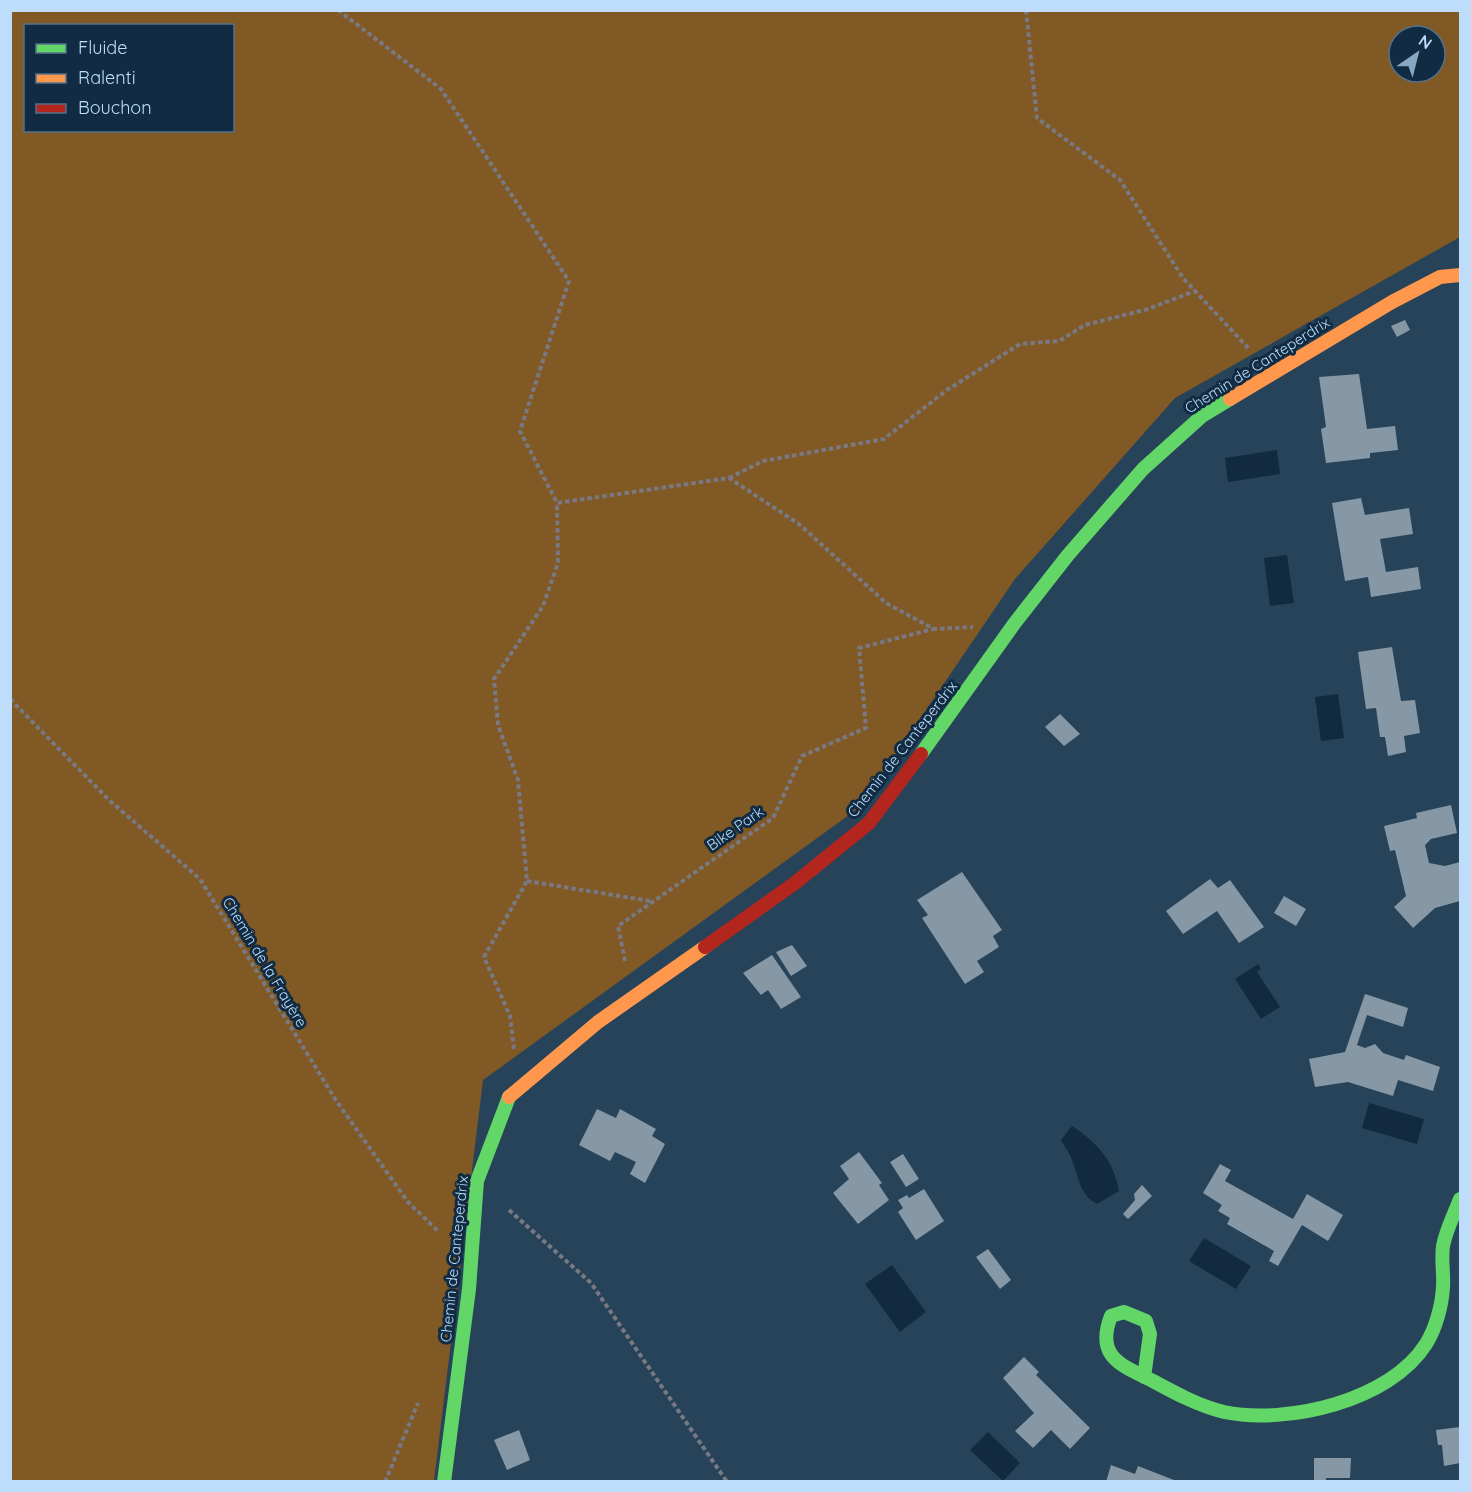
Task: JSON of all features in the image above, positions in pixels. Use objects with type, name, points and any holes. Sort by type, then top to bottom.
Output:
[{"type":"street","name":"Chemin de Canteperdrix","points":[[444,1482],[469,1289],[477,1181],[506,1100],[598,1022],[795,883],[869,823],[965,696],[1014,624],[1068,555],[1143,469],[1202,416],[1392,302],[1440,277],[1461,275]]},
{"type":"street","points":[[1144,1377],[1150,1334],[1146,1321],[1124,1312],[1111,1316],[1103,1332],[1104,1345],[1112,1357],[1144,1377],[1198,1404],[1227,1413],[1267,1416],[1297,1414],[1335,1405],[1368,1390],[1403,1369],[1425,1344],[1443,1290],[1443,1245],[1461,1199]]},
{"type":"path","points":[[338,10],[441,89],[569,281],[520,431],[557,503],[558,563],[543,606],[494,679],[498,725],[518,780],[527,881],[484,957],[510,1016],[518,1089]]},
{"type":"path","points":[[1026,10],[1037,118],[1120,180],[1183,278],[1271,374]]},
{"type":"path","points":[[557,503],[729,478],[763,461],[884,439],[947,390],[1020,344],[1059,341],[1085,325],[1148,309],[1195,291]]},
{"type":"path","points":[[729,478],[799,524],[886,603],[934,628],[1014,624]]},
{"type":"path","name":"Bike Park","points":[[632,998],[618,926],[773,818],[802,756],[866,728],[859,648],[934,628]]},
{"type":"path","name":"Chemin de la Frayère","points":[[10,699],[108,800],[200,879],[341,1108],[408,1202],[470,1262]]},
{"type":"path","points":[[527,881],[651,901]]},
{"type":"path","points":[[477,1181],[591,1283],[727,1482]]},
{"type":"shaded area","points":[[10,11],[1460,11],[1460,237],[1175,398],[1015,579],[860,807],[483,1080],[434,1481],[11,1481]]},
{"type":"water","points":[[1277,450],[1280,474],[1228,482],[1225,458]]},
{"type":"water","points":[[1287,555],[1294,603],[1270,606],[1264,558]]},
{"type":"water","points":[[1338,694],[1344,738],[1321,741],[1315,697]]},
{"type":"water","points":[[1258,964],[1261,969],[1257,972],[1280,1007],[1261,1019],[1235,979]]},
{"type":"water","points":[[1369,1103],[1424,1119],[1417,1144],[1362,1128]]},
{"type":"water","points":[[1072,1126],[1103,1153],[1117,1180],[1119,1191],[1097,1204],[1083,1191],[1071,1157],[1061,1140]]},
{"type":"water","points":[[1204,1238],[1251,1266],[1236,1289],[1189,1261]]},
{"type":"water","points":[[892,1265],[926,1312],[900,1332],[865,1284]]},
{"type":"water","points":[[988,1432],[1020,1463],[1003,1481],[970,1450]]},
{"type":"building","points":[[1405,320],[1410,330],[1397,337],[1391,326]]},
{"type":"building","points":[[1359,374],[1367,429],[1395,426],[1398,450],[1370,453],[1370,458],[1326,463],[1321,429],[1326,427],[1319,377]]},
{"type":"building","points":[[1361,498],[1365,515],[1409,508],[1413,534],[1380,539],[1386,572],[1418,567],[1421,589],[1371,597],[1368,577],[1345,581],[1332,503]]},
{"type":"building","points":[[1392,647],[1401,701],[1415,700],[1420,733],[1404,736],[1406,752],[1388,756],[1385,737],[1380,737],[1376,708],[1366,709],[1358,652]]},
{"type":"building","points":[[1060,714],[1080,734],[1064,746],[1045,727]]},
{"type":"building","points":[[1451,805],[1457,833],[1431,839],[1425,845],[1429,863],[1445,866],[1460,862],[1460,901],[1435,908],[1413,928],[1394,907],[1406,896],[1395,850],[1390,851],[1384,826],[1417,818],[1416,813]]},
{"type":"building","points":[[962,872],[1002,930],[993,936],[999,947],[977,961],[984,972],[965,984],[922,918],[928,915],[917,900]]},
{"type":"building","points":[[1210,879],[1218,888],[1230,880],[1264,927],[1239,943],[1217,911],[1183,934],[1166,911]]},
{"type":"building","points":[[1284,896],[1306,909],[1296,926],[1274,913]]},
{"type":"building","points":[[792,945],[807,966],[791,976],[776,952]]},
{"type":"building","points":[[772,955],[801,997],[781,1009],[768,990],[761,995],[743,973]]},
{"type":"building","points":[[1365,994],[1408,1008],[1403,1027],[1367,1015],[1357,1045],[1365,1048],[1375,1044],[1383,1053],[1404,1060],[1406,1055],[1440,1067],[1433,1091],[1398,1080],[1393,1096],[1348,1082],[1315,1087],[1309,1059],[1345,1052]]},
{"type":"building","points":[[597,1109],[616,1118],[620,1109],[656,1129],[652,1136],[665,1144],[645,1183],[630,1174],[636,1162],[615,1152],[610,1161],[579,1145]]},
{"type":"building","points":[[859,1152],[882,1183],[879,1185],[889,1200],[858,1224],[833,1193],[849,1179],[840,1166]]},
{"type":"building","points":[[903,1154],[919,1179],[906,1187],[890,1162]]},
{"type":"building","points":[[1220,1164],[1231,1170],[1225,1181],[1293,1219],[1307,1194],[1343,1215],[1328,1241],[1302,1225],[1278,1266],[1269,1261],[1274,1251],[1227,1224],[1230,1218],[1218,1211],[1222,1205],[1203,1193]]},
{"type":"building","points":[[1142,1185],[1152,1196],[1128,1219],[1123,1214],[1135,1200],[1134,1194]]},
{"type":"building","points":[[924,1189],[944,1221],[916,1240],[898,1212],[903,1208],[898,1200],[907,1195],[909,1198]]},
{"type":"building","points":[[988,1249],[1011,1280],[1000,1289],[976,1257]]},
{"type":"building","points":[[1024,1357],[1039,1372],[1036,1375],[1090,1428],[1070,1449],[1051,1430],[1033,1448],[1015,1431],[1034,1413],[1003,1378]]},
{"type":"building","points":[[1460,1427],[1460,1463],[1444,1466],[1442,1445],[1438,1445],[1436,1430]]},
{"type":"building","points":[[519,1430],[530,1460],[507,1470],[494,1440]]},
{"type":"building","points":[[1314,1458],[1351,1458],[1350,1478],[1326,1478],[1326,1482],[1314,1482]]},
{"type":"building","points":[[1111,1465],[1135,1474],[1138,1466],[1179,1482],[1106,1482]]},
{"type":"traffic: fast","points":[[921,754],[1014,624],[1068,555],[1143,469],[1202,416],[1230,399]]},
{"type":"traffic: fast","points":[[444,1482],[469,1289],[477,1181],[509,1097]]},
{"type":"traffic: fast","points":[[1144,1377],[1150,1334],[1146,1321],[1124,1312],[1111,1316],[1106,1341],[1114,1358],[1121,1364],[1131,1370],[1141,1375],[1153,1381],[1179,1394],[1187,1399],[1224,1412],[1277,1415],[1306,1411],[1363,1394],[1388,1380],[1410,1364],[1433,1331],[1442,1294],[1443,1246],[1460,1199]]},
{"type":"traffic: slow","points":[[1230,399],[1392,302],[1440,277],[1460,275]]},
{"type":"traffic: slow","points":[[509,1097],[598,1022],[705,947]]},
{"type":"traffic: jam","points":[[705,947],[795,883],[869,823],[921,754]]}]
